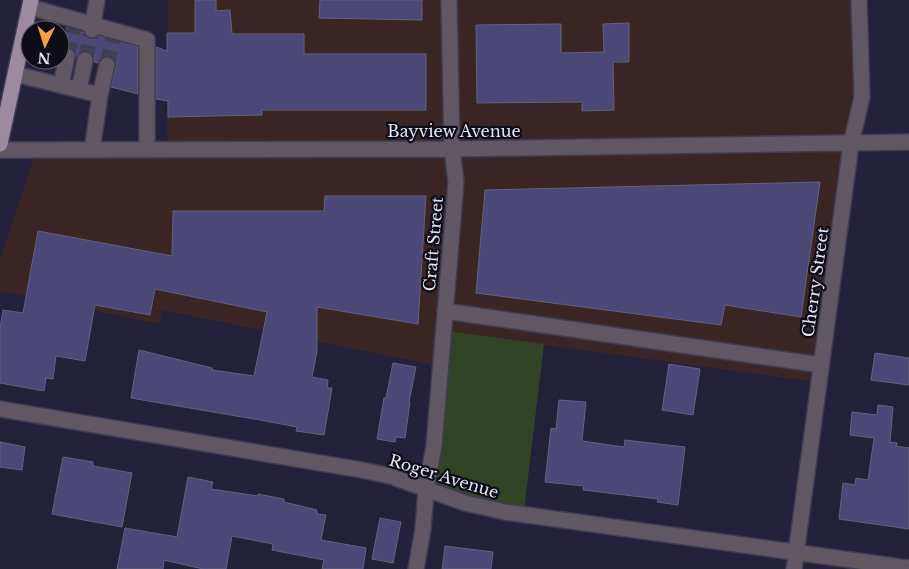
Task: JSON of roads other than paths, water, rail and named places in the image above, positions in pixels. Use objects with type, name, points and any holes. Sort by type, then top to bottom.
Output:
[{"type":"main road","points":[[0,144],[30,3]]},
{"type":"street","points":[[92,27],[97,0]]},
{"type":"street","name":"Craft Street","points":[[416,569],[423,529],[426,490],[434,446],[456,182],[452,149],[449,0]]},
{"type":"street","name":"Cherry Street","points":[[794,569],[851,144],[862,97],[859,0]]},
{"type":"street","points":[[30,3],[74,22],[146,40],[147,150]]},
{"type":"street","points":[[79,90],[85,60]]},
{"type":"street","points":[[92,150],[100,95],[107,65]]},
{"type":"street","points":[[61,85],[64,70]]},
{"type":"street","points":[[15,74],[100,95]]},
{"type":"street","name":"Bayview Avenue","points":[[0,150],[452,149],[909,142]]},
{"type":"street","points":[[445,311],[821,365]]},
{"type":"street","name":"Roger Avenue","points":[[0,409],[362,470],[390,476],[465,504],[505,512],[909,568]]},
{"type":"tunnel","points":[[70,43],[74,26]]},
{"type":"tunnel","points":[[85,60],[92,30]]},
{"type":"tunnel","points":[[107,65],[114,34]]}]
